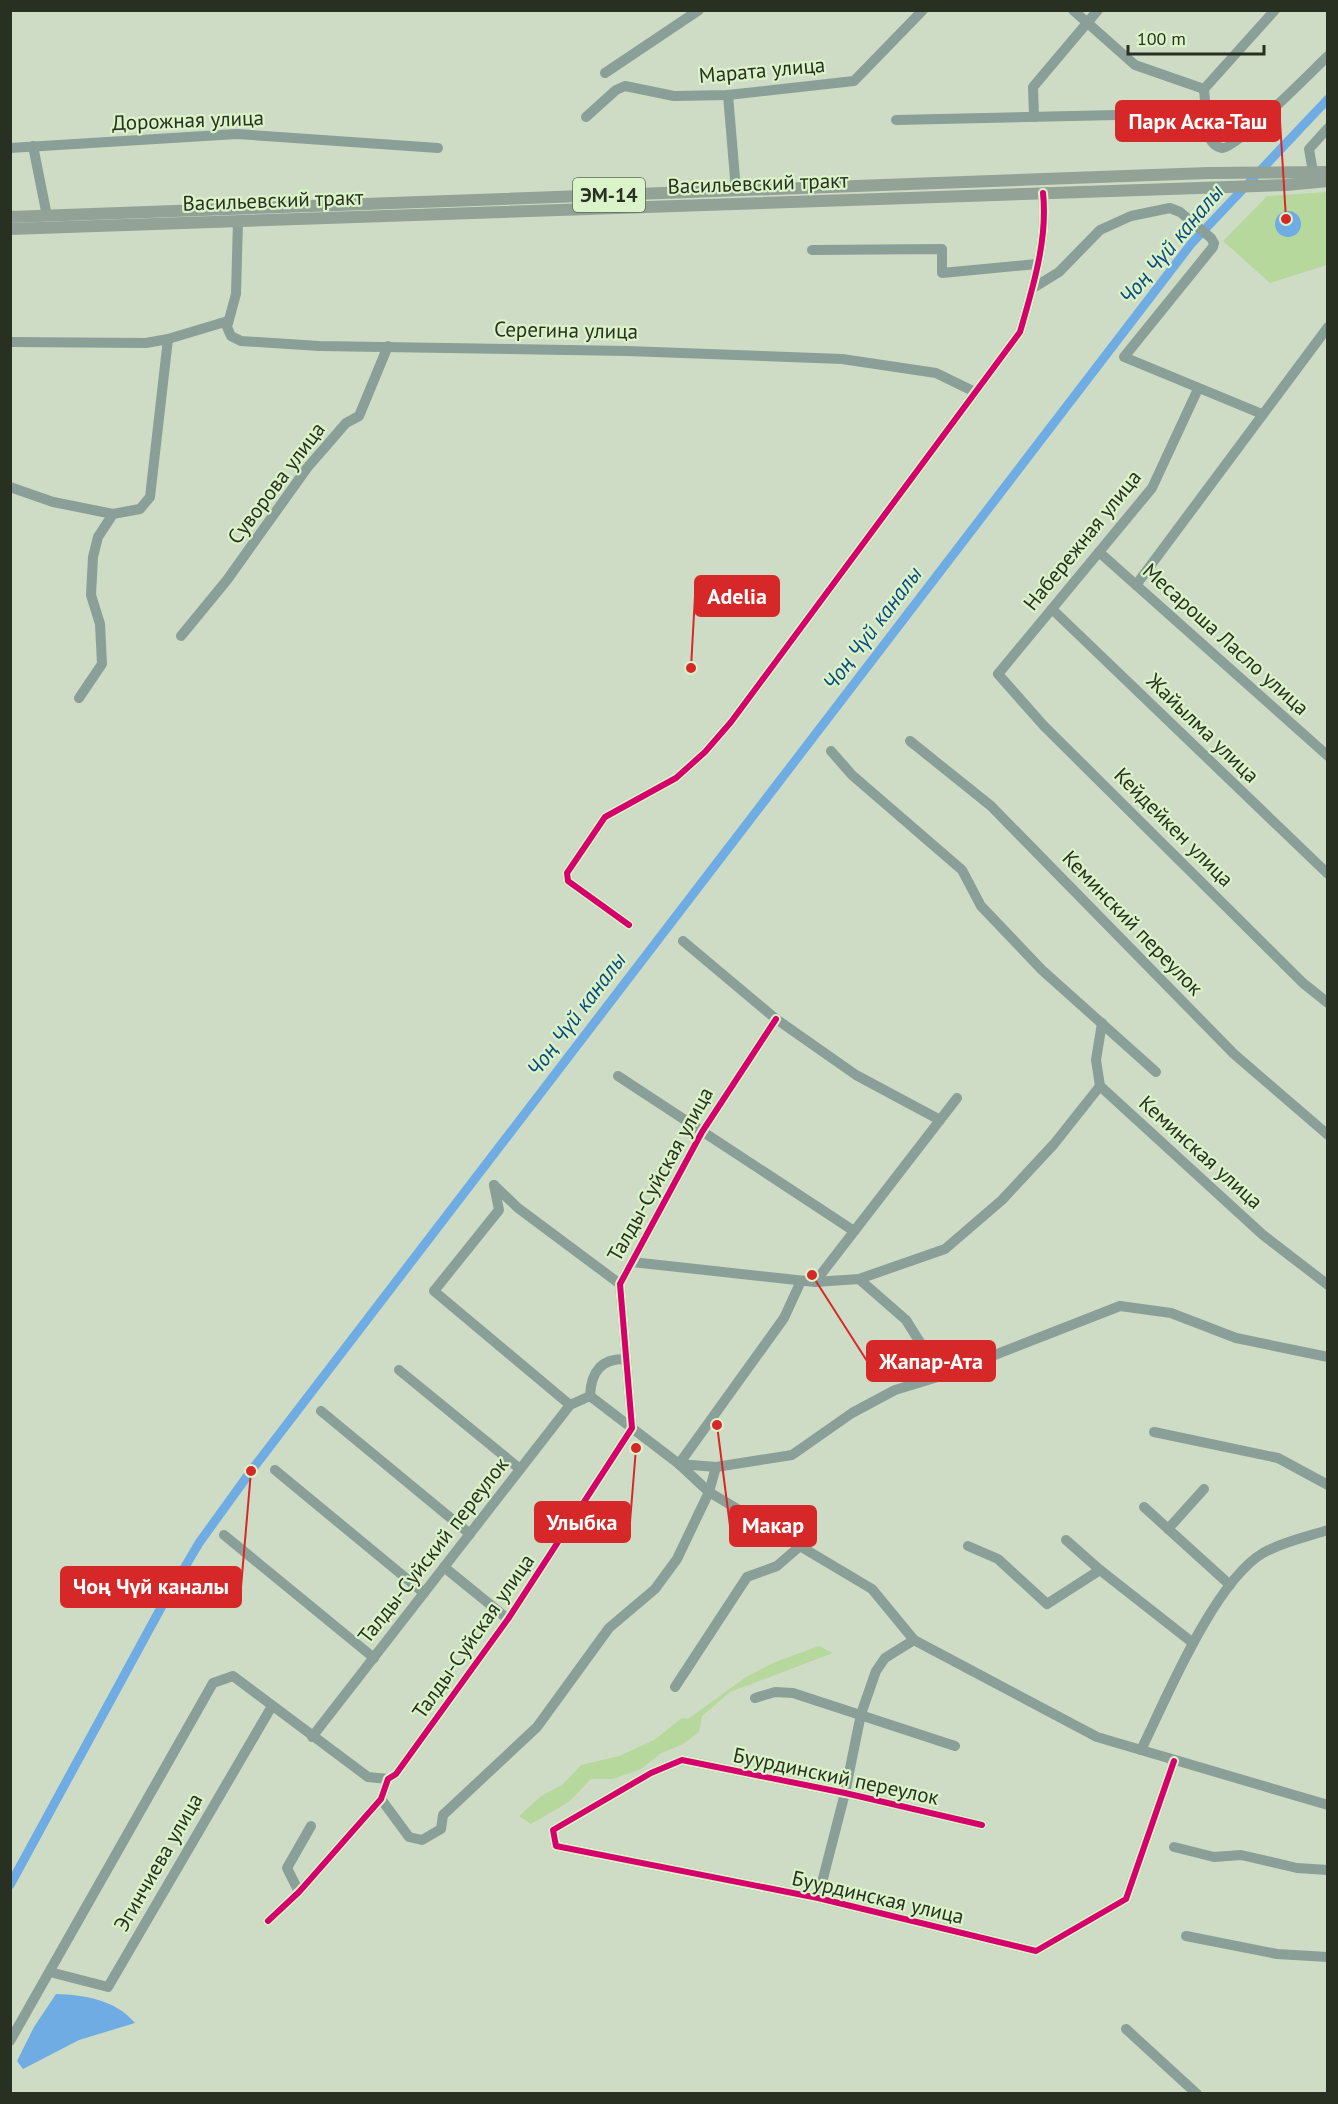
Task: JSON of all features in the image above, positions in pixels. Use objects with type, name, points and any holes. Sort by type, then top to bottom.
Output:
[{"type":"main road","name":"Васильевский тракт","points":[[10,217],[1208,173],[1328,172]]},
{"type":"main road","name":"Васильевский тракт","points":[[10,229],[1194,186],[1286,185],[1328,181]]},
{"type":"street","points":[[605,73],[699,10]]},
{"type":"street","name":"Марата улица","points":[[585,117],[612,93],[625,86],[674,96],[729,95],[854,81],[923,10]]},
{"type":"street","points":[[1074,10],[1135,64],[1204,89]]},
{"type":"street","points":[[1034,117],[1033,87],[1098,10]]},
{"type":"street","points":[[1275,10],[1204,89],[1209,137],[1213,143],[1227,148],[1248,132],[1328,56]]},
{"type":"street","points":[[729,95],[736,190]]},
{"type":"street","points":[[896,120],[1206,113]]},
{"type":"street","points":[[1313,171],[1309,149],[1328,128]]},
{"type":"street","name":"Дорожная улица","points":[[10,148],[237,134],[438,148]]},
{"type":"street","points":[[33,146],[47,216]]},
{"type":"street","points":[[629,926],[568,881],[567,873],[605,817],[676,778],[705,752],[730,722],[1020,332],[1033,288],[1037,264],[1045,211],[1042,193]]},
{"type":"street","points":[[1033,288],[1059,272],[1100,230],[1131,216],[1170,208],[1180,212],[1214,243],[1124,357],[1262,414]]},
{"type":"street","points":[[10,342],[146,343],[168,339],[228,321],[236,294],[238,221]]},
{"type":"street","points":[[812,250],[942,249],[942,273],[1037,264]]},
{"type":"street","name":"Серегина улица","points":[[228,321],[228,333],[241,341],[638,351],[842,359],[936,373],[975,392]]},
{"type":"street","points":[[1136,585],[1328,327]]},
{"type":"street","points":[[10,487],[53,502],[113,514],[140,509],[150,497],[168,339]]},
{"type":"street","name":"Суворова улица","points":[[180,636],[227,580],[307,468],[346,423],[359,416],[388,346]]},
{"type":"street","name":"Набережная улица","points":[[998,674],[1152,488],[1198,389]]},
{"type":"street","points":[[79,698],[102,664],[100,624],[91,595],[93,557],[98,537],[113,514]]},
{"type":"street","name":"Месароша Ласло улица","points":[[1099,552],[1328,756]]},
{"type":"street","name":"Жайылма улица","points":[[1052,609],[1328,874]]},
{"type":"street","name":"Кейдейкен улица","points":[[998,674],[1052,734],[1304,983],[1328,1003]]},
{"type":"street","name":"Кеминский переулок","points":[[910,741],[991,806],[1234,1054],[1328,1135]]},
{"type":"street","name":"Кеминская улица","points":[[831,751],[852,775],[962,870],[981,906],[1042,970],[1156,1072]]},
{"type":"street","points":[[683,941],[776,1019],[856,1075],[940,1120]]},
{"type":"street","name":"Талды-Суйская улица","points":[[268,1921],[299,1892],[381,1799],[388,1779],[396,1774],[508,1618],[632,1428],[620,1284],[702,1131],[776,1019]]},
{"type":"street","points":[[632,1262],[815,1282],[858,1280],[945,1249],[1002,1200],[1054,1144],[1100,1086],[1096,1060],[1102,1023]]},
{"type":"street","points":[[618,1076],[854,1231]]},
{"type":"street","name":"Кеминская улица","points":[[1100,1086],[1263,1235],[1328,1285]]},
{"type":"street","points":[[815,1282],[957,1098]]},
{"type":"street","points":[[570,1405],[434,1291],[500,1210],[494,1185],[518,1208],[620,1284]]},
{"type":"street","points":[[858,1280],[906,1320],[941,1376]]},
{"type":"street","points":[[679,1464],[784,1318],[801,1281]]},
{"type":"street","points":[[679,1464],[716,1467],[792,1455],[852,1413],[895,1390],[941,1376],[1120,1306],[1171,1313],[1236,1338],[1312,1351],[1328,1357]]},
{"type":"street","points":[[626,1359],[612,1359],[598,1367],[591,1378],[590,1396],[679,1464],[709,1492],[872,1589],[914,1640],[1097,1737],[1328,1805]]},
{"type":"street","points":[[399,1370],[520,1469]]},
{"type":"street","name":"Талды-Суйский переулок","points":[[312,1737],[570,1405],[590,1396]]},
{"type":"street","points":[[321,1411],[470,1534]]},
{"type":"street","points":[[1154,1432],[1278,1458],[1328,1485]]},
{"type":"street","points":[[381,1799],[409,1837],[422,1840],[441,1829],[443,1815],[537,1726],[609,1628],[655,1589],[677,1559],[709,1492],[716,1467]]},
{"type":"street","points":[[275,1470],[424,1593]]},
{"type":"street","points":[[1168,1529],[1204,1489]]},
{"type":"street","points":[[1144,1507],[1230,1584]]},
{"type":"street","points":[[1141,1750],[1193,1643],[1230,1584],[1261,1554],[1328,1530]]},
{"type":"street","points":[[224,1535],[374,1658]]},
{"type":"street","points":[[1066,1540],[1100,1570],[1193,1643]]},
{"type":"street","points":[[675,1687],[747,1577],[777,1566],[800,1546]]},
{"type":"street","points":[[968,1546],[998,1559],[1047,1604],[1100,1570]]},
{"type":"street","points":[[444,1567],[508,1618]]},
{"type":"street","name":"Буурдинский переулок","points":[[818,1898],[845,1793],[861,1714],[876,1671],[885,1658],[914,1640]]},
{"type":"street","points":[[10,2041],[213,1683],[233,1676],[368,1777],[388,1779]]},
{"type":"street","points":[[755,1698],[775,1692],[793,1693],[955,1746]]},
{"type":"street","name":"Эгинчиева улица","points":[[50,1972],[108,1987],[272,1706]]},
{"type":"street","name":"Буурдинский переулок","points":[[682,1760],[845,1793],[982,1825]]},
{"type":"street","name":"Буурдинская улица","points":[[682,1760],[651,1773],[553,1830],[556,1846],[818,1898],[1036,1951],[1126,1899],[1174,1761]]},
{"type":"street","points":[[299,1892],[286,1869],[311,1826]]},
{"type":"street","points":[[1174,1847],[1214,1857],[1240,1856],[1297,1868],[1328,1870]]},
{"type":"street","points":[[1186,1936],[1277,1954],[1328,1957]]},
{"type":"street","points":[[1126,2029],[1197,2094]]},
{"type":"green space","points":[[1327,192],[1327,265],[1270,283],[1223,241],[1267,196]]},
{"type":"green space","points":[[819,1646],[833,1653],[730,1692],[702,1716],[699,1732],[685,1743],[660,1754],[641,1769],[613,1779],[591,1779],[569,1802],[531,1824],[519,1816],[541,1796],[562,1785],[581,1765],[619,1756],[654,1740],[682,1718],[688,1719],[746,1677],[775,1662]]},
{"type":"water","points":[[1288,211],[1297,215],[1301,224],[1297,233],[1288,237],[1279,233],[1275,224],[1279,215]]},
{"type":"water","points":[[56,1994],[99,2000],[119,2009],[135,2023],[79,2040],[23,2069],[17,2061],[34,2027]]},
{"type":"waterway","name":"Чоң Чүй каналы","points":[[10,1885],[163,1604],[199,1543],[251,1471],[1191,244],[1328,99]]},
{"type":"cycle path","points":[[629,925],[568,881],[567,873],[605,817],[676,778],[705,752],[731,722],[1020,332],[1041,245],[1043,193]]},
{"type":"cycle path","points":[[268,1921],[299,1892],[381,1799],[388,1779],[396,1774],[508,1619],[632,1428],[620,1284],[702,1132],[776,1019]]},
{"type":"cycle path","points":[[982,1825],[845,1793],[682,1760],[651,1773],[553,1830],[556,1846],[818,1898],[1036,1951],[1126,1899],[1174,1761]]},
{"type":"place","name":"Парк Аска-Таш","points":[[1286,219]]},
{"type":"place","name":"Adelia","points":[[691,668]]},
{"type":"place","name":"Жапар-Ата","points":[[812,1275]]},
{"type":"place","name":"Макар","points":[[717,1425]]},
{"type":"place","name":"Улыбка","points":[[636,1448]]},
{"type":"place","name":"Чоң Чүй каналы","points":[[251,1471]]}]
